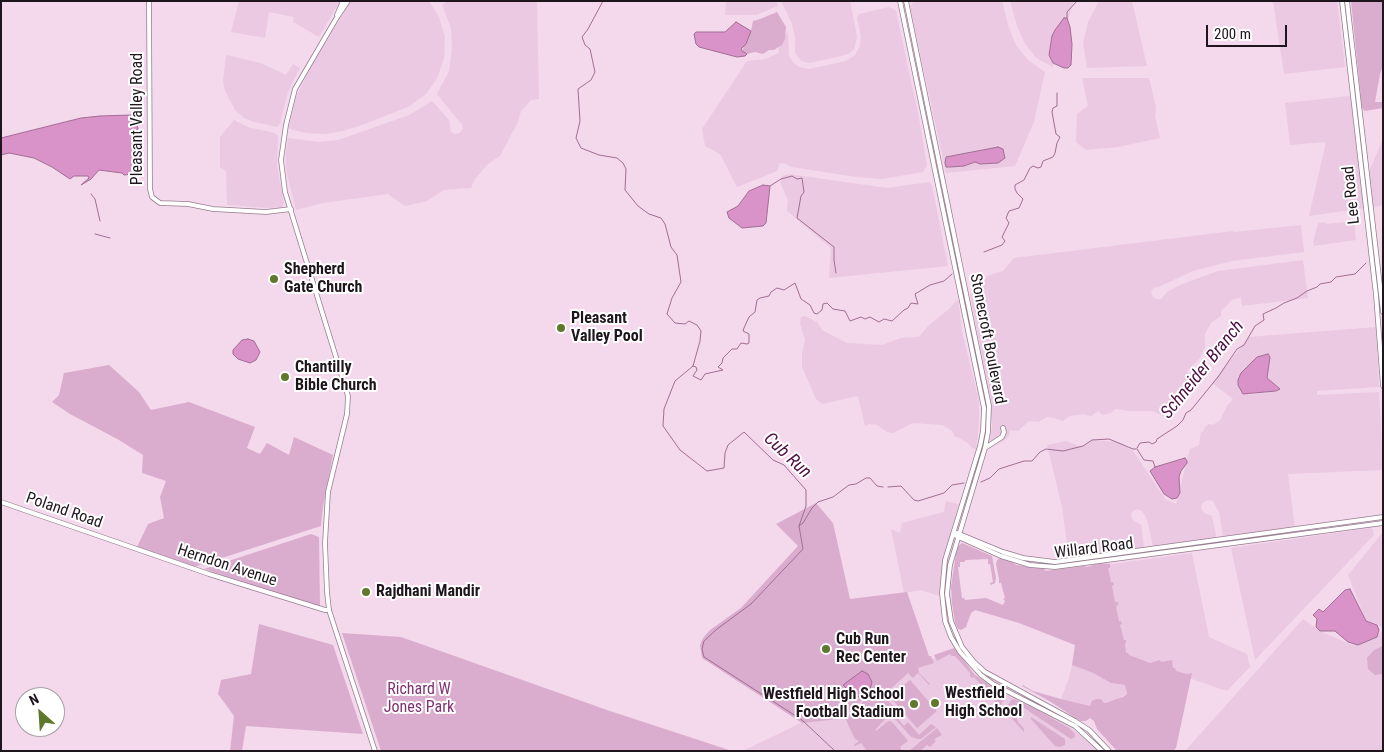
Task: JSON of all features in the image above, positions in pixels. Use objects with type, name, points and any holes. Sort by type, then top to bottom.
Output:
[{"type":"main road","name":"Pleasant Valley Road","points":[[149,1],[150,194],[154,200],[160,203],[188,204],[206,208],[266,212],[291,209]]},
{"type":"main road","points":[[336,18],[343,1]]},
{"type":"main road","points":[[348,1],[298,83],[289,107],[281,160],[284,184],[291,209],[348,396],[347,414],[328,492],[325,543],[329,610],[375,751]]},
{"type":"main road","name":"Stonecroft Boulevard","points":[[900,1],[984,408],[983,432],[980,446],[952,532],[945,560],[942,598],[948,628],[960,652],[970,666],[986,679],[1075,726],[1102,751]]},
{"type":"main road","name":"Stonecroft Boulevard","points":[[906,1],[988,400],[989,417],[985,448],[948,572],[948,609],[956,635],[974,662],[990,675],[1089,730],[1109,751]]},
{"type":"main road","name":"Lee Road","points":[[1342,1],[1377,304],[1383,386]]},
{"type":"main road","name":"Lee Road","points":[[1347,1],[1383,312]]},
{"type":"main road","points":[[1347,45],[1352,45]]},
{"type":"main road","points":[[985,448],[1002,436],[1003,428]]},
{"type":"main road","name":"Poland Road","points":[[1,502],[118,543]]},
{"type":"main road","name":"Willard Road","points":[[958,535],[1022,558],[1055,562],[1383,517]]},
{"type":"main road","name":"Willard Road","points":[[952,532],[1016,561],[1030,565],[1055,567],[1383,523]]},
{"type":"main road","name":"Herndon Avenue","points":[[118,543],[289,599],[329,610]]},
{"type":"shaded area","points":[[239,1],[340,1],[319,37],[293,22],[294,17],[269,12],[265,38],[231,32]]},
{"type":"shaded area","points":[[351,1],[429,1],[439,17],[445,37],[444,59],[437,78],[426,94],[408,107],[362,125],[325,134],[306,133],[290,129],[289,126],[296,97],[309,70]]},
{"type":"shaded area","points":[[446,1],[537,1],[539,99],[531,100],[521,111],[518,122],[500,156],[488,164],[475,179],[471,188],[444,190],[427,201],[405,206],[388,194],[323,203],[296,210],[286,170],[288,138],[319,142],[338,140],[409,115],[432,101],[449,120],[451,132],[455,134],[460,133],[463,129],[462,124],[437,94],[449,71],[452,49],[451,28],[442,5]]},
{"type":"shaded area","points":[[726,1],[776,1],[778,6],[756,15],[725,15]]},
{"type":"shaded area","points":[[781,1],[850,1],[857,37],[854,49],[842,56],[809,63],[801,61],[795,53],[795,37],[792,24]]},
{"type":"shaded area","points":[[914,1],[1002,1],[1009,28],[1016,45],[1028,60],[1045,72],[1034,122],[1015,166],[946,173],[910,7]],"holes":[[[998,147],[1005,153],[1005,158],[998,163],[980,164],[975,162],[964,166],[946,167],[946,157]]]},
{"type":"shaded area","points":[[1010,1],[1074,1],[1053,67],[1036,58],[1024,42]]},
{"type":"shaded area","points":[[1099,1],[1132,1],[1147,66],[1087,68],[1083,43],[1088,22]]},
{"type":"shaded area","points":[[1273,1],[1337,1],[1345,67],[1284,74]]},
{"type":"shaded area","points":[[889,7],[896,11],[919,118],[927,165],[923,172],[882,179],[791,167],[784,163],[779,164],[777,171],[737,187],[720,154],[705,146],[702,129],[747,61],[765,59],[779,53],[778,50],[788,31],[789,56],[799,67],[809,69],[846,61],[855,55],[860,46],[861,37],[857,18],[859,14]]},
{"type":"shaded area","points":[[1064,18],[1067,18],[1070,27],[1072,44],[1071,65],[1068,68],[1053,63],[1049,55],[1052,36]]},
{"type":"shaded area","points":[[736,22],[751,31],[746,44],[741,49],[747,54],[745,56],[737,57],[699,47],[696,44],[694,34],[696,32],[725,32]]},
{"type":"shaded area","points":[[226,55],[261,63],[286,75],[293,64],[300,68],[288,92],[280,124],[277,127],[244,118],[235,110],[225,91],[223,81]]},
{"type":"shaded area","points":[[1082,78],[1149,78],[1156,107],[1155,116],[1160,138],[1118,147],[1086,150],[1076,142],[1077,114],[1088,106]]},
{"type":"shaded area","points":[[1350,96],[1365,208],[1309,216],[1326,142],[1290,145],[1285,103]]},
{"type":"shaded area","points":[[132,115],[136,117],[137,121],[140,149],[139,167],[132,174],[124,175],[122,173],[99,170],[91,179],[81,185],[89,178],[88,176],[74,176],[70,179],[34,158],[9,153],[1,155],[1,138],[81,118]]},
{"type":"shaded area","points":[[234,120],[248,127],[275,133],[278,136],[277,166],[284,203],[282,207],[227,205],[226,171],[220,167],[220,137]]},
{"type":"shaded area","points":[[1383,139],[1383,205],[1371,208],[1367,176]]},
{"type":"shaded area","points":[[998,147],[1003,149],[1005,158],[998,163],[980,164],[975,162],[964,166],[946,167],[946,157]]},
{"type":"shaded area","points":[[789,174],[887,188],[929,182],[932,185],[948,266],[829,278],[831,248],[787,211],[788,200],[780,182],[782,176]]},
{"type":"shaded area","points":[[763,185],[770,186],[766,223],[763,226],[742,228],[729,218],[727,212],[738,206],[749,191]]},
{"type":"shaded area","points":[[1354,221],[1356,240],[1314,246],[1313,242],[1318,223]]},
{"type":"shaded area","points":[[1301,225],[1304,252],[1232,261],[1193,271],[1155,287],[1151,291],[1153,297],[1161,299],[1167,292],[1180,285],[1218,271],[1303,260],[1308,298],[1242,306],[1241,297],[1232,300],[1221,311],[1221,316],[1211,323],[1205,334],[1205,347],[1200,358],[1187,371],[1189,377],[1177,394],[1168,418],[1152,411],[1115,409],[1111,413],[1102,415],[1098,411],[1091,416],[1083,414],[1070,416],[1063,421],[1047,417],[1039,422],[1029,421],[1018,431],[1010,430],[1009,436],[1005,440],[989,448],[992,428],[990,399],[970,294],[981,288],[987,276],[1003,271],[1014,258],[1233,231]]},
{"type":"shaded area","points":[[958,299],[962,331],[979,401],[976,450],[968,443],[955,437],[952,431],[943,425],[913,423],[893,433],[887,432],[877,425],[869,424],[865,426],[858,396],[822,404],[816,399],[802,367],[802,353],[805,340],[800,324],[801,317],[805,316],[818,323],[822,330],[847,343],[882,345],[901,338],[919,337],[928,326]]},
{"type":"shaded area","points":[[1376,327],[1379,387],[1317,391],[1317,395],[1379,392],[1383,470],[1288,474],[1295,528],[1225,538],[1219,512],[1213,501],[1209,500],[1202,504],[1201,508],[1204,513],[1212,516],[1216,536],[1214,539],[1153,547],[1147,519],[1142,511],[1137,509],[1132,512],[1131,517],[1141,525],[1143,548],[1069,559],[1062,507],[1047,445],[1066,441],[1081,447],[1092,440],[1119,442],[1133,451],[1166,500],[1176,504],[1190,449],[1199,445],[1201,431],[1203,432],[1209,424],[1213,425],[1220,420],[1233,399],[1212,383],[1249,337]],"holes":[[[1268,354],[1270,357],[1267,378],[1277,386],[1277,391],[1249,395],[1238,385],[1239,377],[1257,357]]]},
{"type":"shaded area","points":[[242,340],[254,341],[260,352],[256,360],[250,363],[238,359],[233,354],[233,350]]},
{"type":"shaded area","points":[[1268,354],[1270,357],[1267,378],[1280,389],[1243,394],[1238,385],[1241,373],[1257,357]]},
{"type":"shaded area","points":[[1185,458],[1187,463],[1179,477],[1180,493],[1177,498],[1172,499],[1164,494],[1150,471],[1155,467]]},
{"type":"shaded area","points":[[946,501],[959,504],[943,559],[939,596],[921,590],[904,593],[891,529],[900,533],[902,523],[944,512]]},
{"type":"shaded area","points":[[1373,529],[1374,535],[1255,660],[1231,548]]},
{"type":"shaded area","points":[[1383,532],[1383,628],[1375,623],[1366,621],[1348,575]]},
{"type":"shaded area","points":[[1192,553],[1209,637],[1247,654],[1250,667],[1227,691],[1124,656],[1105,565]]},
{"type":"shaded area","points":[[1350,589],[1366,621],[1377,625],[1379,630],[1377,637],[1358,645],[1348,642],[1335,631],[1320,631],[1316,627],[1317,619],[1313,615],[1319,609],[1323,612],[1345,590]]},
{"type":"shaded area","points":[[1303,619],[1320,631],[1352,645],[1377,637],[1383,629],[1383,751],[1185,751]]},
{"type":"shaded area","name":"Westfield High School","points":[[955,648],[974,673],[983,680],[1004,694],[1017,698],[1070,727],[1100,751],[743,751]]},
{"type":"shaded area","points":[[1072,665],[1093,673],[1111,683],[1125,685],[1127,694],[1109,702],[1090,706],[1061,699]]},
{"type":"shaded area","points":[[862,671],[868,674],[872,682],[870,689],[859,697],[843,685]]},
{"type":"green space","points":[[1351,1],[1383,1],[1383,66],[1375,102],[1383,102],[1383,108],[1365,111],[1362,108]]},
{"type":"green space","points":[[777,12],[786,27],[785,39],[782,45],[763,54],[755,52],[747,54],[742,51],[751,31],[753,21]]},
{"type":"green space","points":[[109,365],[139,392],[151,410],[189,402],[255,427],[247,448],[260,454],[267,443],[289,455],[294,437],[333,455],[321,526],[194,567],[137,547],[148,524],[164,518],[160,497],[166,481],[142,473],[143,455],[52,402],[59,395],[64,373]]},
{"type":"green space","points":[[816,503],[833,523],[850,599],[907,592],[929,656],[931,656],[934,663],[918,668],[919,673],[929,685],[918,673],[913,678],[908,673],[884,695],[894,707],[891,710],[904,726],[908,722],[919,735],[931,724],[936,727],[921,739],[918,739],[911,737],[896,720],[887,717],[875,730],[887,722],[893,723],[908,741],[900,747],[902,751],[867,751],[861,743],[854,745],[859,741],[855,739],[846,720],[848,716],[859,709],[864,699],[838,719],[802,723],[702,658],[700,645],[703,638],[710,630],[741,608],[798,546],[776,524]]},
{"type":"green space","points":[[311,534],[319,537],[320,607],[204,569]]},
{"type":"green space","points":[[962,543],[992,556],[996,578],[995,583],[991,585],[990,583],[993,582],[988,559],[960,562],[960,567],[958,567],[962,598],[965,600],[986,598],[1003,605],[1005,601],[1003,599],[1005,598],[1001,583],[999,583],[996,564],[1000,558],[1016,565],[1043,568],[1046,571],[1087,567],[1099,563],[1110,564],[1110,568],[1108,568],[1111,582],[1114,585],[1112,586],[1115,602],[1118,602],[1116,606],[1119,621],[1122,624],[1120,625],[1124,640],[1126,640],[1126,653],[1150,663],[1160,660],[1161,662],[1172,660],[1173,668],[1176,671],[1187,674],[1192,673],[1176,748],[1173,751],[1117,751],[1097,729],[1094,721],[1090,718],[1086,721],[1080,721],[1022,686],[1033,691],[1090,706],[1092,701],[1096,699],[1101,699],[1104,703],[1127,694],[1125,685],[1111,683],[1093,673],[1072,665],[1075,645],[1019,623],[975,610],[971,613],[966,627],[961,630],[958,629],[955,623],[951,587],[957,547]]},
{"type":"green space","points":[[259,624],[333,645],[363,734],[246,726],[242,751],[230,751],[234,716],[218,694],[221,680],[251,674]]},
{"type":"green space","name":"Richard W Jones Park","points":[[342,633],[401,637],[607,710],[732,751],[381,751]]},
{"type":"green space","points":[[1383,646],[1383,674],[1375,675],[1368,669],[1367,658],[1374,650]]},
{"type":"green space","points":[[954,648],[975,675],[1005,696],[1000,708],[992,698],[987,696],[989,694],[974,677],[970,676],[970,673],[955,656],[950,654],[937,661],[934,655]]},
{"type":"green space","name":"Westfield High School Football Stadium","points":[[910,680],[937,711],[917,728],[890,697]]},
{"type":"green space","points":[[1014,699],[1069,728],[1075,734],[1075,737],[1071,739],[1024,708],[1018,710],[1016,716],[1024,732],[1005,711],[1011,700]]},
{"type":"green space","points":[[1031,717],[1065,739],[1065,745],[1055,746]]},
{"type":"green space","points":[[937,728],[942,735],[934,739],[936,741],[930,747],[927,745],[920,751],[909,751]]},
{"type":"waterway","name":"Cub Run","points":[[603,1],[582,37],[585,45],[590,49],[595,72],[591,80],[578,89],[580,121],[576,138],[581,148],[599,155],[617,158],[623,163],[626,169],[625,190],[638,206],[649,214],[661,218],[665,224],[671,247],[677,255],[681,282],[672,298],[667,314],[675,323],[685,324],[689,321],[697,325],[701,331],[693,366],[675,381],[664,409],[663,426],[680,450],[707,471],[724,468],[725,453],[728,445],[744,432],[773,460],[784,465],[806,490],[806,506],[799,526],[803,549],[751,604],[704,641],[702,649],[704,657],[802,720],[835,751]]},
{"type":"waterway","points":[[1067,18],[1067,12],[1077,1]]},
{"type":"waterway","points":[[984,252],[1002,245],[1005,241],[1002,237],[1009,223],[1006,218],[1009,211],[1019,208],[1023,199],[1017,193],[1015,185],[1024,180],[1030,168],[1033,166],[1041,167],[1043,161],[1053,157],[1055,153],[1060,137],[1056,134],[1052,112],[1053,108],[1057,106],[1057,93]]},
{"type":"waterway","points":[[770,186],[781,179],[792,176],[797,179],[802,178],[804,192],[801,196],[797,218],[834,247],[836,273]]},
{"type":"waterway","points":[[91,194],[95,199],[100,221]]},
{"type":"waterway","points":[[95,234],[110,238]]},
{"type":"waterway","name":"Schneider Branch","points":[[1137,448],[1140,443],[1149,442],[1152,444],[1156,442],[1157,439],[1183,420],[1186,413],[1191,410],[1218,377],[1237,349],[1244,345],[1255,326],[1264,320],[1263,314],[1297,298],[1320,284],[1331,282],[1336,277],[1355,274],[1366,263]]},
{"type":"waterway","points":[[693,366],[697,370],[693,376],[701,380],[705,374],[723,370],[718,367],[722,363],[723,358],[732,349],[737,349],[741,343],[749,343],[749,334],[743,331],[749,317],[755,312],[757,300],[769,296],[777,288],[784,290],[795,283],[801,299],[810,305],[814,313],[817,314],[822,310],[823,304],[827,303],[833,309],[845,311],[850,321],[861,317],[865,319],[870,317],[879,322],[884,319],[892,321],[908,308],[911,303],[918,304],[915,294],[930,285],[944,281],[952,274]]},
{"type":"waterway","name":"Schneider Branch","points":[[981,482],[990,478],[999,469],[1024,461],[1032,461],[1040,452],[1046,449],[1063,451],[1083,446],[1092,440],[1109,439],[1136,449]]},
{"type":"waterway","points":[[1137,449],[1144,460],[1153,461],[1155,467]]},
{"type":"waterway","name":"Schneider Branch","points":[[799,526],[818,502],[833,497],[849,485],[870,478],[877,486],[883,487]]},
{"type":"waterway","name":"Schneider Branch","points":[[888,487],[901,486],[914,500],[918,501],[944,493],[952,485],[964,483]]},
{"type":"place","name":"Shepherd Gate Church","points":[[274,279]]},
{"type":"place","name":"Pleasant Valley Pool","points":[[561,328]]},
{"type":"place","name":"Chantilly Bible Church","points":[[285,377]]},
{"type":"place","name":"Rajdhani Mandir","points":[[366,592]]},
{"type":"place","name":"Cub Run Rec Center","points":[[826,649]]},
{"type":"place","name":"Westfield High School","points":[[935,703]]},
{"type":"place","name":"Westfield High School Football Stadium","points":[[914,704]]}]
